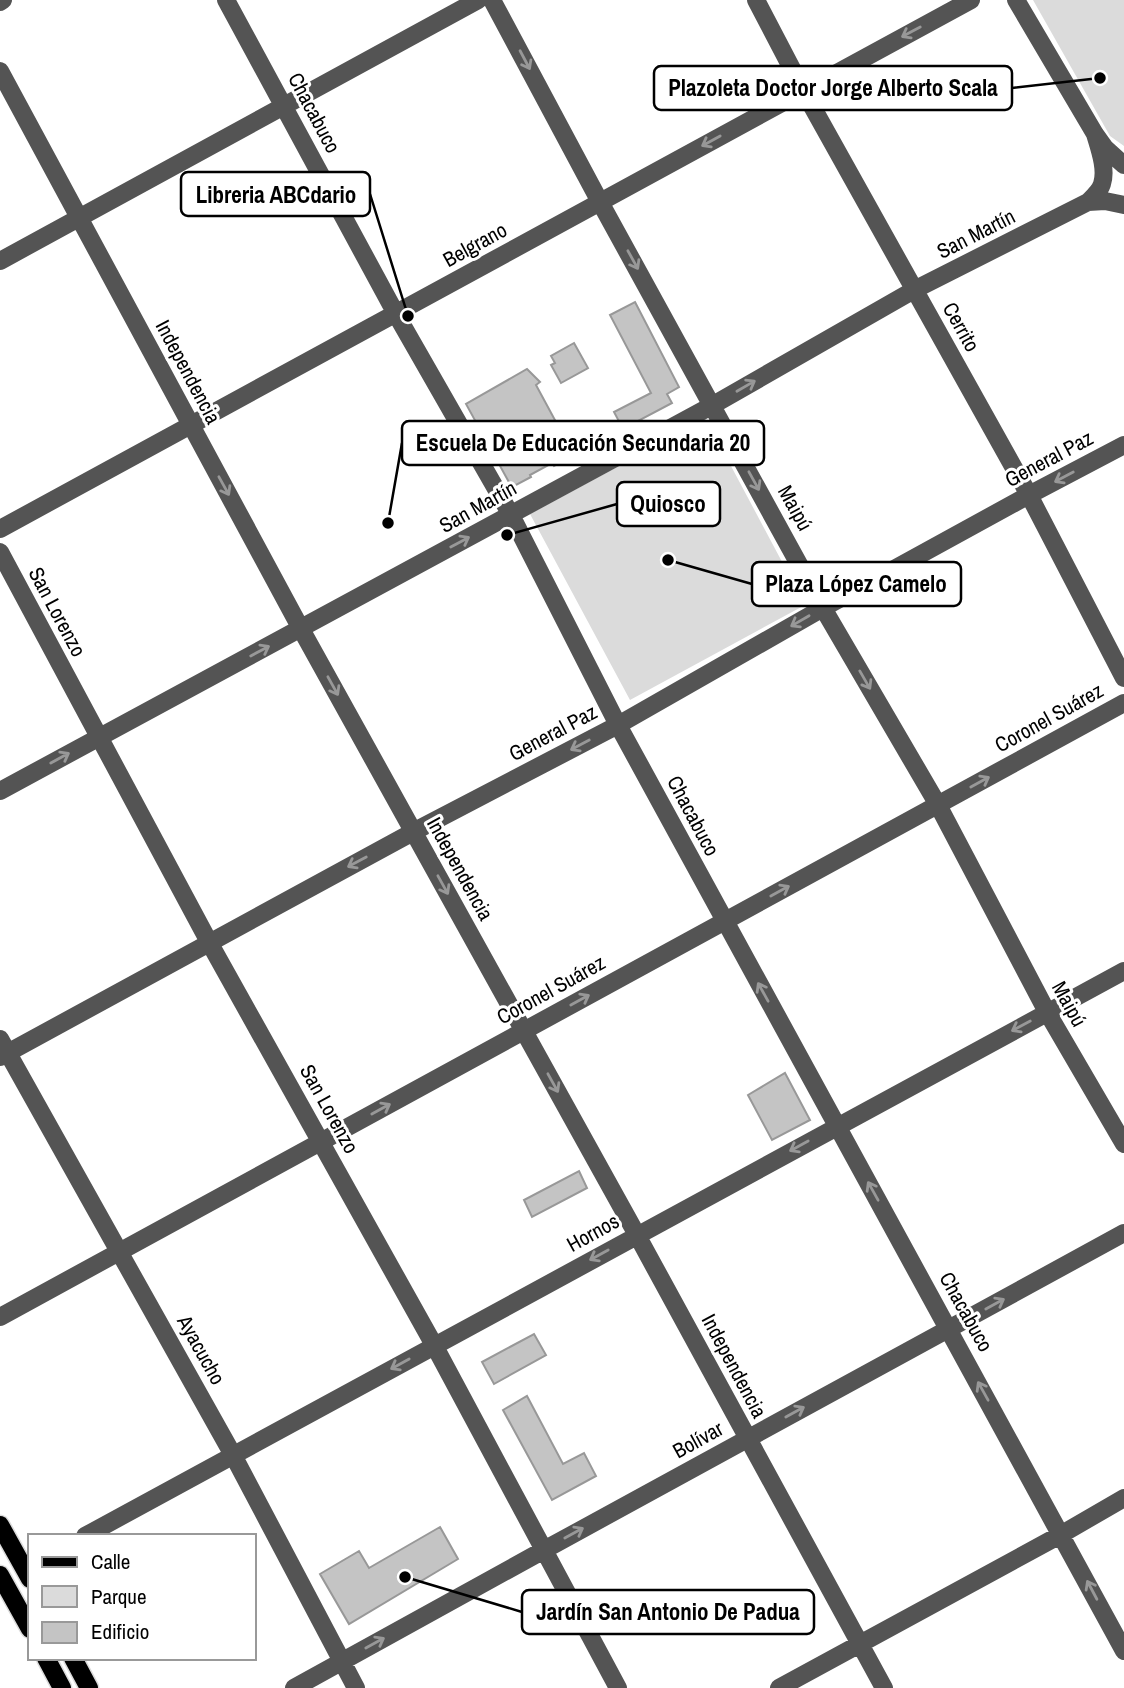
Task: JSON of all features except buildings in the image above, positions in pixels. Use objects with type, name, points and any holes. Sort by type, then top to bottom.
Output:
[{"type":"main road","points":[[0,1525],[28,1571]]},
{"type":"main road","points":[[1,1579],[28,1626]]},
{"type":"main road","points":[[47,1660],[62,1688]]},
{"type":"main road","points":[[74,1660],[89,1688]]},
{"type":"street","name":"Chacabuco","points":[[226,0],[396,314],[511,515],[618,725],[724,922],[1124,1650]]},
{"type":"street","points":[[0,261],[478,0]]},
{"type":"street","name":"Maipú","points":[[492,0],[823,608],[938,805],[1047,1012],[1124,1144]]},
{"type":"street","name":"Cerrito","points":[[756,0],[803,90],[1029,495],[1124,678]]},
{"type":"street","name":"Belgrano","points":[[0,529],[971,0]]},
{"type":"street","points":[[1016,0],[1095,134],[1105,148],[1124,165]]},
{"type":"street","name":"Independencia","points":[[0,71],[301,629],[884,1688]]},
{"type":"street","points":[[1088,202],[1102,184],[1103,169],[1095,134]]},
{"type":"street","points":[[1088,202],[1105,201],[1124,205]]},
{"type":"street","name":"San Martín","points":[[0,791],[713,405],[914,290],[1088,202]]},
{"type":"street","name":"General Paz","points":[[3,1050],[618,725],[823,608],[1124,445]]},
{"type":"street","name":"San Lorenzo","points":[[0,552],[98,738],[434,1345],[618,1688]]},
{"type":"street","name":"Coronel Suárez","points":[[0,1317],[1124,703]]},
{"type":"street","name":"Hornos","points":[[89,1534],[1124,971]]},
{"type":"street","name":"Ayacucho","points":[[3,1050],[120,1251],[233,1455],[356,1688]]},
{"type":"street","name":"Bolívar","points":[[294,1688],[1124,1233]]},
{"type":"street","points":[[779,1688],[1124,1498]]},
{"type":"street","points":[[1,1579],[28,1571]]},
{"type":"green space","points":[[1033,0],[1124,0],[1124,146],[1110,136]]},
{"type":"green space","points":[[706,419],[805,605],[630,700],[530,514]]},
{"type":"place","name":"Plazoleta Doctor Jorge Alberto Scala","points":[[1100,78]]},
{"type":"place","name":"Libreria ABCdario","points":[[408,316]]},
{"type":"place","name":"Escuela De Educación Secundaria 20","points":[[388,523]]},
{"type":"place","name":"Quiosco","points":[[507,535]]},
{"type":"place","name":"Plaza López Camelo","points":[[668,560]]},
{"type":"place","name":"Jardín San Antonio De Padua","points":[[405,1577]]}]
